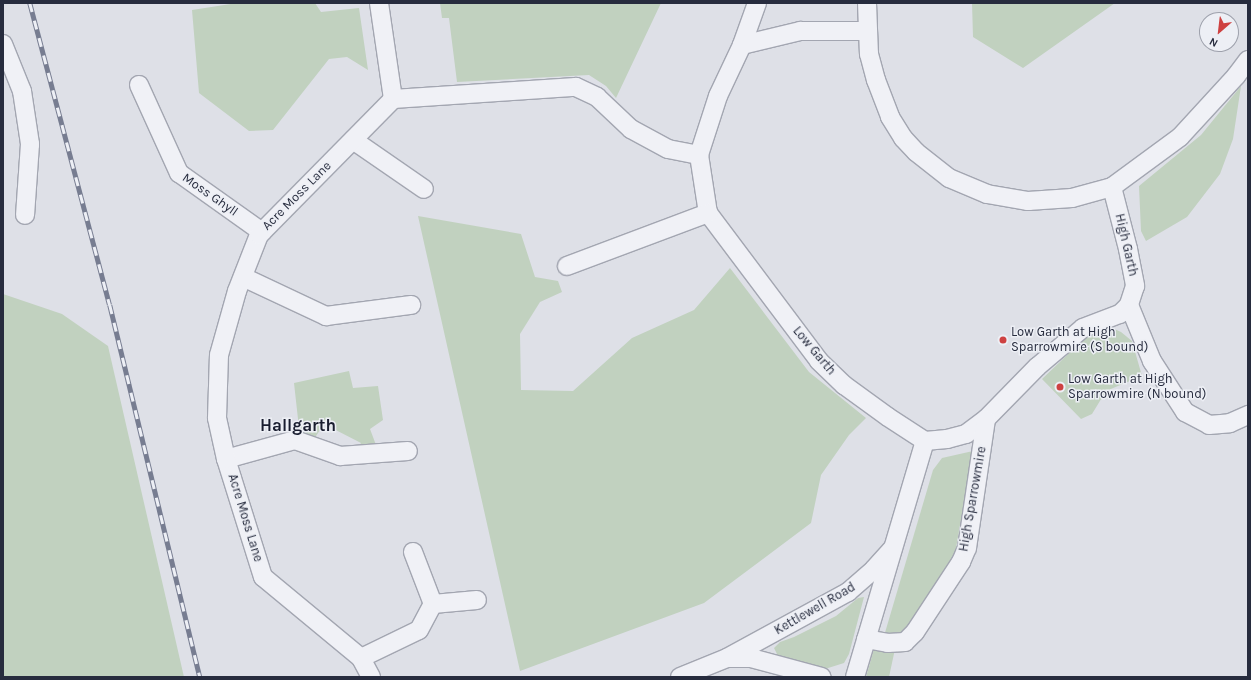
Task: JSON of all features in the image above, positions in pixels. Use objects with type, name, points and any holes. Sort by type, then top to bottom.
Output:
[{"type":"street","points":[[379,3],[393,100],[576,87],[598,97],[631,128],[668,149],[699,155]]},
{"type":"street","name":"Low Garth","points":[[757,3],[742,45],[718,96],[699,155],[708,214],[819,361],[844,385],[888,417],[925,441]]},
{"type":"street","points":[[867,3],[870,54],[876,80],[890,117],[903,138],[916,152],[948,178],[987,194],[1028,201],[1072,198],[1112,187],[1180,137],[1236,76],[1248,60]]},
{"type":"street","points":[[742,45],[800,31],[868,31]]},
{"type":"street","points":[[3,44],[22,91],[30,144],[25,215]]},
{"type":"street","name":"Moss Ghyll","points":[[139,85],[179,173],[262,232]]},
{"type":"street","name":"Acre Moss Lane","points":[[371,677],[361,658],[263,577],[226,459],[217,418],[219,355],[242,277],[259,235],[393,100]]},
{"type":"street","points":[[353,140],[424,189]]},
{"type":"street","name":"High Garth","points":[[1112,187],[1128,249],[1135,286],[1129,305]]},
{"type":"street","points":[[567,266],[708,214]]},
{"type":"street","points":[[242,277],[326,316],[411,305]]},
{"type":"street","points":[[855,677],[925,441],[947,439],[966,434],[986,419],[1037,367],[1083,328],[1120,314],[1129,305],[1152,361],[1184,412],[1209,425],[1230,423],[1248,415]]},
{"type":"street","name":"High Sparrowmire","points":[[866,639],[888,643],[905,642],[915,632],[961,562],[967,548],[986,419]]},
{"type":"street","points":[[226,459],[295,440],[340,456],[408,451]]},
{"type":"street","name":"Kettlewell Road","points":[[680,677],[727,658],[848,592],[874,569],[893,548]]},
{"type":"street","points":[[361,658],[419,630],[433,604],[413,552]]},
{"type":"street","points":[[433,604],[477,600]]},
{"type":"street","name":"Kettlewell Road","points":[[727,658],[751,658],[822,677]]},
{"type":"green space","points":[[237,3],[315,3],[321,12],[359,8],[368,70],[347,57],[329,59],[273,130],[249,131],[199,93],[192,10]]},
{"type":"green space","points":[[440,3],[661,3],[616,98],[606,86],[589,75],[457,82],[449,18],[442,18]]},
{"type":"green space","points":[[972,3],[1115,3],[1023,68],[973,37]]},
{"type":"green space","points":[[1241,86],[1233,139],[1220,174],[1187,217],[1146,241],[1141,231],[1139,186],[1201,135]]},
{"type":"green space","points":[[418,216],[521,234],[535,277],[558,281],[562,292],[540,302],[520,334],[521,390],[573,391],[632,338],[694,310],[730,268],[809,372],[866,418],[849,435],[821,475],[811,523],[704,603],[520,671]]},
{"type":"green space","points":[[3,294],[62,314],[108,346],[184,677],[3,677]]},
{"type":"green space","points":[[1108,326],[1121,332],[1132,341],[1142,376],[1106,391],[1092,414],[1081,419],[1042,379],[1096,329]]},
{"type":"green space","points":[[349,371],[353,388],[378,386],[383,420],[370,429],[376,445],[356,451],[361,443],[324,424],[314,439],[300,437],[294,383]]},
{"type":"green space","points":[[973,451],[955,554],[901,638],[884,636],[933,470],[942,458]]},
{"type":"green space","points":[[864,597],[849,654],[844,663],[825,669],[778,656],[774,648],[780,642],[794,637],[836,616],[858,598]]},
{"type":"green space","points":[[875,645],[895,649],[889,677],[866,677]]},
{"type":"railway","points":[[30,3],[110,305],[200,677]]},
{"type":"place","name":"Low Garth at High Sparrowmire (S bound)","points":[[1003,340]]},
{"type":"place","name":"Low Garth at High Sparrowmire (N bound)","points":[[1060,387]]},
{"type":"district","name":"Hallgarth","points":[[298,426]]}]
